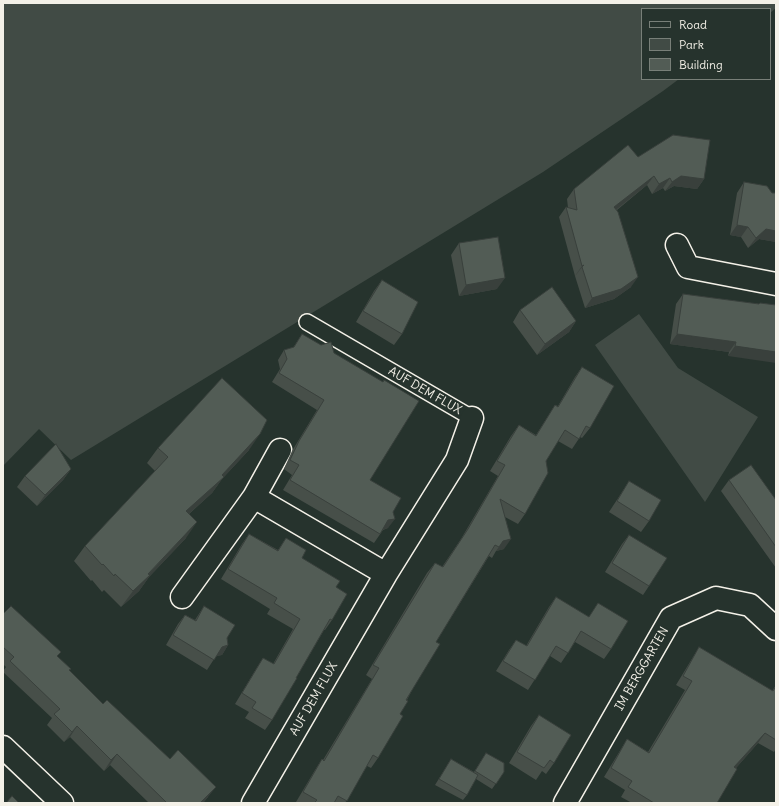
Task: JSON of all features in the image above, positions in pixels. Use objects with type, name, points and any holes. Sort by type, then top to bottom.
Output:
[{"type":"street","points":[[677,245],[688,267],[776,284]]},
{"type":"street","name":"AUF DEM FLUX","points":[[253,803],[386,574],[457,460],[472,418]]},
{"type":"street","points":[[182,597],[254,497],[280,450]]},
{"type":"street","points":[[254,497],[386,574]]},
{"type":"street","name":"IM BERGGARTEN","points":[[565,803],[671,618],[716,598],[750,605],[776,629]]},
{"type":"street","points":[[3,747],[62,803]]},
{"type":"lane","name":"AUF DEM FLUX","points":[[307,322],[472,418]]},
{"type":"green space","points":[[3,3],[776,3],[776,8],[771,12],[771,8],[641,8],[641,80],[678,80],[663,91],[543,172],[71,460],[39,429],[3,466]]},
{"type":"green space","points":[[639,314],[678,368],[758,417],[705,502],[595,345]]},
{"type":"building","points":[[673,135],[710,140],[704,179],[681,176],[672,182],[670,178],[659,184],[654,176],[614,207],[618,212],[638,277],[621,289],[592,298],[582,267],[584,265],[582,266],[566,207],[577,210],[574,189],[628,145],[638,157]]},
{"type":"building","points":[[744,182],[767,186],[772,193],[776,193],[776,231],[766,229],[756,238],[748,227],[737,225]]},
{"type":"building","points":[[498,237],[505,278],[466,285],[459,243]]},
{"type":"building","points":[[382,280],[418,302],[402,334],[363,311]]},
{"type":"building","points":[[552,287],[576,321],[545,344],[520,310]]},
{"type":"building","points":[[683,294],[776,305],[776,352],[735,346],[736,342],[677,334]]},
{"type":"building","points":[[302,334],[321,345],[331,342],[334,353],[419,401],[370,480],[401,498],[393,512],[395,519],[388,520],[380,534],[290,480],[299,465],[290,460],[299,441],[324,400],[279,373],[287,359],[284,350],[294,347]]},
{"type":"building","points":[[582,367],[614,386],[590,428],[586,426],[579,439],[565,430],[546,461],[548,473],[525,514],[500,499],[511,539],[503,541],[499,547],[495,545],[436,642],[440,644],[406,700],[408,701],[400,714],[403,716],[378,758],[373,755],[347,801],[338,796],[334,803],[314,803],[317,800],[303,792],[322,759],[324,761],[379,668],[373,665],[435,563],[443,567],[468,529],[505,465],[497,461],[519,425],[536,436],[555,405],[558,407]]},
{"type":"building","points":[[222,378],[267,420],[260,434],[222,475],[224,477],[186,511],[197,522],[148,574],[150,575],[133,591],[115,574],[114,576],[103,564],[102,565],[85,546],[168,457],[158,448]]},
{"type":"building","points":[[56,444],[71,469],[45,495],[25,476]]},
{"type":"building","points":[[751,465],[776,500],[776,547],[729,480]]},
{"type":"building","points":[[629,481],[661,500],[649,521],[617,501]]},
{"type":"building","points":[[249,534],[278,551],[286,538],[306,550],[302,558],[340,581],[336,587],[347,594],[332,620],[330,619],[272,720],[252,708],[256,702],[242,693],[263,658],[274,664],[300,619],[274,603],[277,598],[228,569]]},
{"type":"building","points":[[629,535],[667,558],[649,586],[612,563]]},
{"type":"building","points":[[556,597],[589,617],[598,603],[628,621],[611,649],[581,631],[568,653],[556,646],[535,680],[503,661],[516,640],[527,646]]},
{"type":"building","points":[[11,606],[61,652],[57,656],[103,704],[107,700],[170,759],[178,750],[216,787],[200,803],[167,803],[117,754],[111,760],[77,726],[72,732],[54,714],[60,709],[10,661],[14,657],[3,647],[3,614]]},
{"type":"building","points":[[204,606],[235,625],[227,638],[228,645],[222,647],[214,660],[173,635],[185,615],[196,621]]},
{"type":"building","points":[[699,647],[773,691],[776,686],[776,740],[765,733],[734,767],[737,769],[717,803],[654,803],[628,787],[632,781],[611,768],[627,739],[649,753],[692,681],[683,676]]},
{"type":"building","points":[[539,715],[571,735],[554,763],[550,760],[544,768],[517,752]]},
{"type":"building","points":[[486,753],[504,763],[504,772],[496,784],[475,771]]},
{"type":"building","points":[[451,759],[478,775],[467,795],[439,779]]},
{"type":"building","points":[[12,796],[19,803],[6,803]]}]
